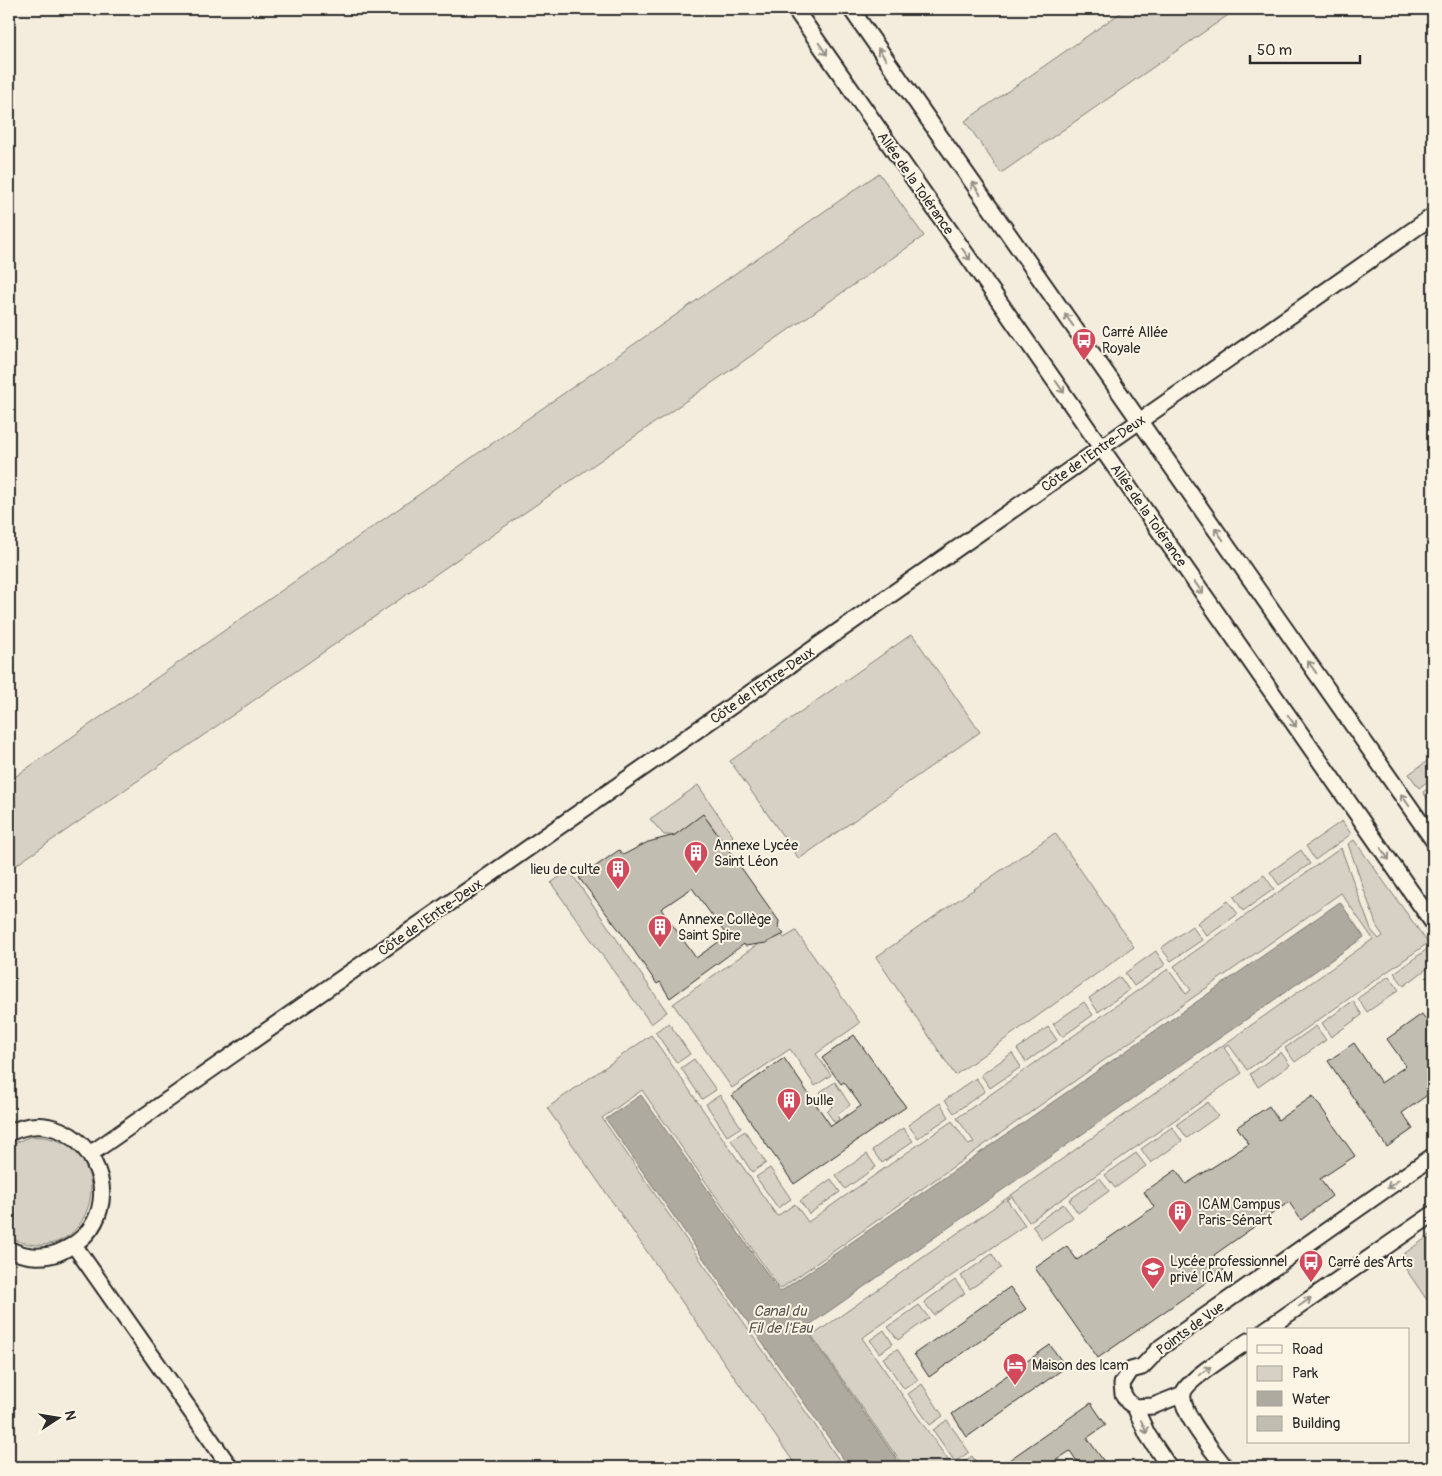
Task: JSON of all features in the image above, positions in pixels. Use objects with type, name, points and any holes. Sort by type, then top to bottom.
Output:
[{"type":"street","name":"Allée de la Tolérance","points":[[795,9],[1433,923]]},
{"type":"street","points":[[851,9],[1433,840]]},
{"type":"street","name":"Côte de l'Entre-Deux","points":[[89,1152],[96,1150],[1433,216]]},
{"type":"street","points":[[9,1133],[36,1126],[56,1129],[75,1138],[89,1152],[99,1171],[102,1191],[99,1212],[89,1230],[74,1245],[56,1254],[36,1257],[17,1253],[9,1249]]},
{"type":"street","name":"Points de Vue","points":[[1168,1467],[1147,1434],[1135,1407],[1128,1402],[1123,1394],[1122,1384],[1132,1370],[1142,1367],[1161,1347],[1433,1156]]},
{"type":"street","points":[[1268,1328],[1433,1214]]},
{"type":"street","points":[[74,1245],[230,1467]]},
{"type":"street","points":[[1225,1467],[1185,1408],[1183,1394],[1189,1383],[1247,1343]]},
{"type":"street","points":[[1135,1407],[1153,1406],[1183,1394]]},
{"type":"green space","points":[[1126,9],[1237,9],[1001,173],[965,121]]},
{"type":"green space","points":[[879,173],[924,236],[9,870],[9,781]]},
{"type":"green space","points":[[912,634],[980,732],[799,859],[730,761]]},
{"type":"green space","points":[[1433,757],[1433,777],[1419,788],[1409,774]]},
{"type":"green space","points":[[698,785],[733,836],[725,843],[703,815],[675,835],[664,835],[650,819]]},
{"type":"green space","points":[[1433,785],[1433,808],[1423,792]]},
{"type":"green space","points":[[1342,821],[1351,834],[1315,860],[1306,846]]},
{"type":"green space","points":[[1055,833],[1134,947],[955,1075],[876,957]]},
{"type":"green space","points":[[1354,840],[1428,943],[1247,1070],[1229,1045],[1224,1048],[1242,1073],[1029,1222],[1012,1197],[1007,1200],[1025,1225],[862,1338],[953,1467],[904,1467],[812,1336],[1373,939],[1341,893],[780,1289],[642,1090],[602,1118],[844,1467],[797,1467],[547,1108],[651,1035],[777,1216],[795,1204],[808,1222],[952,1121],[969,1145],[974,1142],[957,1118],[1168,969],[1186,994],[1191,990],[1174,966],[1341,848],[1371,930],[1379,939],[1383,936],[1377,927],[1348,844]]},
{"type":"green space","points":[[1301,850],[1310,864],[1279,885],[1270,872]]},
{"type":"green space","points":[[569,870],[667,1012],[651,1024],[551,883]]},
{"type":"green space","points":[[1264,875],[1274,889],[1243,911],[1234,897]]},
{"type":"green space","points":[[1228,901],[1238,914],[1207,936],[1197,923]]},
{"type":"green space","points":[[1192,926],[1202,940],[1171,961],[1161,948]]},
{"type":"green space","points":[[778,930],[784,938],[796,931],[860,1023],[816,1054],[831,1075],[815,1086],[790,1049],[732,1088],[673,1004]]},
{"type":"green space","points":[[1430,947],[1433,951],[1433,964],[1404,986],[1394,973]]},
{"type":"green space","points":[[1156,951],[1165,965],[1134,986],[1125,973]]},
{"type":"green space","points":[[1389,976],[1399,990],[1367,1012],[1358,998]]},
{"type":"green space","points":[[1120,977],[1129,990],[1098,1012],[1089,998]]},
{"type":"green space","points":[[1353,1001],[1362,1015],[1331,1037],[1322,1023]]},
{"type":"green space","points":[[1084,1002],[1093,1015],[1062,1037],[1053,1024]]},
{"type":"green space","points":[[669,1023],[690,1054],[677,1063],[655,1032]]},
{"type":"green space","points":[[1316,1026],[1326,1040],[1295,1062],[1285,1048]]},
{"type":"green space","points":[[1048,1027],[1057,1040],[1026,1062],[1017,1049]]},
{"type":"green space","points":[[1281,1052],[1290,1065],[1258,1087],[1250,1074]]},
{"type":"green space","points":[[1012,1053],[1021,1067],[990,1088],[981,1075]]},
{"type":"green space","points":[[694,1059],[716,1090],[702,1099],[681,1068]]},
{"type":"green space","points":[[976,1078],[985,1091],[954,1113],[945,1100]]},
{"type":"green space","points":[[835,1082],[850,1105],[837,1115],[839,1119],[835,1123],[827,1112],[832,1107],[820,1092]]},
{"type":"green space","points":[[720,1095],[741,1127],[727,1136],[706,1104]]},
{"type":"green space","points":[[1208,1102],[1218,1116],[1187,1138],[1177,1124]]},
{"type":"green space","points":[[940,1103],[949,1117],[918,1138],[908,1125]]},
{"type":"green space","points":[[1172,1127],[1182,1141],[1151,1163],[1141,1149]]},
{"type":"green space","points":[[903,1128],[913,1141],[882,1163],[872,1150]]},
{"type":"green space","points":[[745,1131],[766,1163],[752,1172],[731,1140]]},
{"type":"green space","points":[[29,1137],[49,1138],[72,1149],[86,1166],[91,1187],[88,1209],[77,1228],[60,1241],[37,1245],[9,1237],[9,1145]]},
{"type":"green space","points":[[1136,1153],[1146,1166],[1115,1188],[1105,1175]]},
{"type":"green space","points":[[867,1154],[876,1167],[845,1189],[836,1175]]},
{"type":"green space","points":[[770,1168],[791,1199],[778,1208],[756,1177]]},
{"type":"green space","points":[[1100,1178],[1109,1191],[1078,1213],[1069,1200]]},
{"type":"green space","points":[[831,1179],[840,1192],[809,1214],[800,1201]]},
{"type":"green space","points":[[1063,1204],[1073,1217],[1042,1239],[1032,1226]]},
{"type":"green space","points":[[1433,1233],[1433,1309],[1399,1259]]},
{"type":"green space","points":[[992,1254],[1001,1268],[970,1289],[961,1276]]},
{"type":"green space","points":[[955,1280],[965,1293],[934,1315],[924,1302]]},
{"type":"green space","points":[[919,1305],[929,1318],[898,1340],[888,1327]]},
{"type":"green space","points":[[884,1330],[893,1344],[879,1353],[870,1340]]},
{"type":"green space","points":[[897,1349],[918,1380],[904,1389],[883,1358]]},
{"type":"green space","points":[[922,1384],[943,1416],[930,1425],[908,1394]]},
{"type":"green space","points":[[947,1420],[969,1452],[955,1462],[933,1430]]},
{"type":"green space","points":[[972,1456],[980,1467],[958,1466]]},
{"type":"water","name":"Canal du Fil de l'Eau","points":[[1340,902],[1364,937],[805,1328],[902,1467],[849,1467],[606,1119],[641,1095],[780,1292]]},
{"type":"building","points":[[703,814],[779,921],[778,927],[784,934],[766,943],[745,946],[744,944],[670,998],[660,982],[657,984],[623,935],[579,878],[619,850],[623,855],[648,842],[675,835]],"holes":[[[692,888],[727,936],[696,958],[661,909]]]},
{"type":"building","points":[[1422,1014],[1433,1030],[1433,1091],[1402,1113],[1413,1129],[1387,1147],[1328,1061],[1354,1043],[1381,1083],[1406,1066],[1387,1039]]},
{"type":"building","name":"bulle","points":[[854,1035],[906,1107],[794,1184],[732,1095],[784,1058],[831,1126],[861,1106],[844,1082],[841,1084],[822,1058]]},
{"type":"building","name":"ICAM Campus Paris-Sénart","points":[[1313,1096],[1355,1156],[1320,1179],[1332,1196],[1301,1220],[1289,1202],[1214,1255],[1224,1270],[1098,1358],[1035,1268],[1067,1246],[1077,1260],[1154,1207],[1144,1192],[1176,1170],[1186,1184],[1249,1144],[1237,1127],[1269,1106],[1278,1120]]},
{"type":"building","points":[[1010,1287],[1026,1309],[929,1377],[914,1354]]},
{"type":"building","points":[[1050,1345],[1066,1367],[967,1437],[952,1414]]},
{"type":"building","points":[[1091,1403],[1106,1425],[1087,1438],[1108,1467],[1081,1467],[1070,1451],[1046,1467],[999,1467]]},
{"type":"place","name":"Carré Allée Royale","points":[[1084,361]]},
{"type":"place","name":"Annexe Lycée Saint Léon","points":[[696,874]]},
{"type":"place","name":"lieu de culte","points":[[618,890]]},
{"type":"place","name":"Annexe Collège Saint Spire","points":[[660,948]]},
{"type":"place","name":"bulle","points":[[789,1121]]},
{"type":"place","name":"ICAM Campus Paris-Sénart","points":[[1180,1233]]},
{"type":"place","name":"Carré des Arts","points":[[1311,1283]]},
{"type":"place","name":"Lycée professionnel privé ICAM","points":[[1153,1290]]},
{"type":"place","name":"Maison des Icam","points":[[1015,1386]]}]
